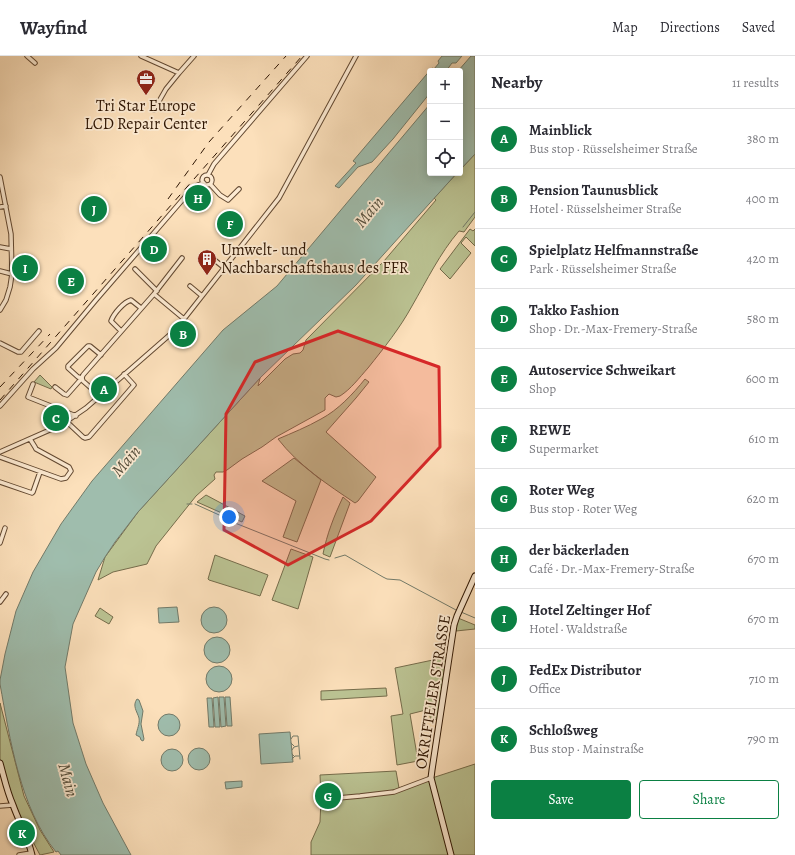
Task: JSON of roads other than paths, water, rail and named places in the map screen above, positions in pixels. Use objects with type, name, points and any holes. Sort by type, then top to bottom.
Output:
[{"type":"street","points":[[27,56],[35,63]]},
{"type":"street","points":[[141,56],[179,73]]},
{"type":"street","points":[[154,110],[166,89],[194,56]]},
{"type":"street","points":[[204,183],[202,181],[203,177],[208,175],[218,159],[308,56]]},
{"type":"street","points":[[0,452],[67,422],[76,416],[173,332],[279,198],[356,56]]},
{"type":"street","points":[[208,175],[212,178],[210,184]]},
{"type":"street","points":[[0,177],[11,234],[12,249],[12,274],[10,287],[6,300],[0,310]]},
{"type":"street","points":[[0,406],[33,369],[56,348],[191,190],[204,183],[210,184],[220,195],[228,200],[239,189]]},
{"type":"street","points":[[0,207],[6,206]]},
{"type":"street","points":[[0,247],[12,249]]},
{"type":"street","points":[[55,387],[67,395],[156,292],[182,258]]},
{"type":"street","points":[[212,258],[222,266]]},
{"type":"street","points":[[135,269],[184,319]]},
{"type":"street","points":[[0,271],[12,274]]},
{"type":"street","points":[[190,286],[202,296]]},
{"type":"street","points":[[121,331],[111,321],[118,310],[130,300],[141,308]]},
{"type":"street","points":[[0,342],[18,352],[21,352],[39,331]]},
{"type":"street","points":[[100,355],[88,346],[68,366],[68,368],[78,377],[82,378],[83,381],[100,396]]},
{"type":"street","points":[[67,422],[82,437],[89,437],[134,385],[124,374]]},
{"type":"street","points":[[33,384],[28,397],[76,416]]},
{"type":"street","points":[[0,457],[61,479],[66,478],[71,471],[69,467],[35,447],[30,439]]},
{"type":"street","points":[[0,482],[33,492],[40,472]]},
{"type":"street","points":[[0,542],[5,528]]},
{"type":"street","name":"OKRIFTELER STRASSE","points":[[451,855],[431,778],[454,625],[462,603],[475,576]]},
{"type":"street","points":[[0,602],[6,594]]},
{"type":"street","points":[[0,763],[13,805],[32,854],[19,855]]},
{"type":"street","points":[[321,798],[327,799],[394,792],[431,778]]},
{"type":"street","points":[[0,806],[13,805]]},
{"type":"water","points":[[442,56],[462,56],[456,63],[452,63],[448,68],[435,68],[439,63],[438,61]]},
{"type":"water","points":[[471,56],[475,56],[475,154],[463,167],[463,68],[461,68]]},
{"type":"water","points":[[427,74],[427,97],[393,139],[372,162],[358,167],[339,188],[335,186],[356,163],[353,161]]},
{"type":"water","name":"Main","points":[[427,108],[427,176],[454,176],[356,285],[260,378],[138,512],[115,542],[96,572],[73,624],[65,667],[73,723],[86,764],[103,803],[131,855],[61,855],[58,851],[56,852],[44,834],[33,815],[25,794],[13,750],[0,684],[5,654],[16,611],[33,572],[61,524],[92,481],[223,330],[277,286]]},
{"type":"water","points":[[177,607],[179,622],[159,623],[158,608]]},
{"type":"water","points":[[214,607],[223,611],[227,620],[223,629],[214,633],[205,629],[201,620],[205,611]]},
{"type":"water","points":[[217,637],[226,641],[230,650],[226,659],[217,663],[208,659],[204,650],[208,641]]},
{"type":"water","points":[[219,666],[228,670],[232,679],[228,688],[219,692],[210,688],[206,679],[210,670]]},
{"type":"water","points":[[218,697],[220,727],[215,727],[213,698]]},
{"type":"water","points":[[219,697],[224,697],[226,726],[221,727]]},
{"type":"water","points":[[225,697],[230,697],[232,726],[227,726]]},
{"type":"water","points":[[207,698],[212,698],[214,727],[209,727]]},
{"type":"water","points":[[137,699],[139,700],[143,711],[141,724],[144,739],[143,741],[136,735],[139,724],[139,718],[135,708]]},
{"type":"water","points":[[169,714],[177,717],[180,725],[177,733],[169,736],[161,733],[158,725],[161,717]]},
{"type":"water","points":[[290,732],[293,762],[261,764],[259,734]]},
{"type":"water","points":[[199,748],[207,751],[210,759],[207,767],[199,770],[191,767],[188,759],[191,751]]},
{"type":"water","points":[[172,749],[180,752],[183,760],[180,768],[172,771],[164,768],[161,760],[164,752]]},
{"type":"water","points":[[242,781],[242,787],[226,789],[225,782]]},
{"type":"waterway","points":[[463,227],[475,212]]},
{"type":"waterway","points":[[187,504],[192,504]]},
{"type":"waterway","points":[[195,504],[228,519]]},
{"type":"waterway","points":[[230,521],[329,560]]},
{"type":"waterway","points":[[335,558],[345,555],[387,579],[400,580],[456,610]]},
{"type":"waterway","points":[[461,612],[475,618]]},
{"type":"waterway","points":[[291,739],[293,736],[298,736],[300,759]]},
{"type":"waterway","points":[[291,743],[294,746]]},
{"type":"waterway","points":[[292,750],[294,747],[298,746]]},
{"type":"waterway","points":[[292,759],[295,756],[299,756]]},
{"type":"railway","points":[[168,199],[209,142],[286,56]]},
{"type":"railway","points":[[0,400],[302,56]]},
{"type":"railway","points":[[0,387],[50,334]]},
{"type":"place","name":"Tri Star Europe LCD Repair Center","points":[[146,96]]},
{"type":"place","name":"der bäckerladen","points":[[198,198]]},
{"type":"place","name":"FedEx Distributor","points":[[94,209]]},
{"type":"place","name":"REWE","points":[[230,224]]},
{"type":"place","name":"Takko Fashion","points":[[154,249]]},
{"type":"place","name":"Hotel Zeltinger Hof","points":[[25,268]]},
{"type":"place","name":"Umwelt- und Nachbarschaftshaus des FFR","points":[[207,276]]},
{"type":"place","name":"Autoservice Schweikart","points":[[71,281]]},
{"type":"place","name":"Pension Taunusblick","points":[[183,334]]},
{"type":"place","name":"Mainblick","points":[[104,389]]},
{"type":"place","name":"Spielplatz Helfmannstraße","points":[[56,418]]},
{"type":"place","name":"Roter Weg","points":[[328,796]]},
{"type":"place","name":"Schloßweg","points":[[22,833]]}]
